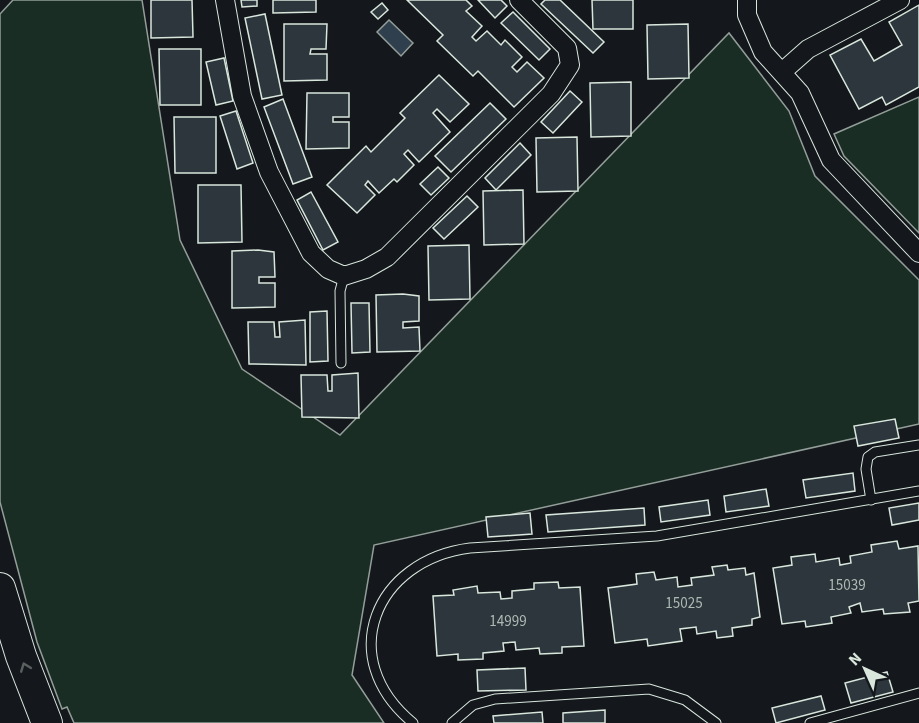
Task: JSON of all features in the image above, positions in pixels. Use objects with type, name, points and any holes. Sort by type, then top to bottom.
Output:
[{"type":"highway","points":[[0,588],[21,656],[47,723]]},
{"type":"street","points":[[225,0],[242,96],[269,172],[311,253],[328,269],[344,276],[366,269],[387,257],[551,94],[562,80],[570,65],[567,48],[519,0]]},
{"type":"street","points":[[747,0],[747,15],[753,34],[763,52],[800,93],[831,160],[919,253]]},
{"type":"street","points":[[782,72],[808,49],[900,0]]},
{"type":"lane","points":[[341,363],[340,291],[344,276]]},
{"type":"lane","points":[[871,500],[866,469],[868,457],[875,452],[919,445]]},
{"type":"lane","points":[[413,723],[399,711],[388,696],[377,675],[370,642],[378,610],[384,598],[401,576],[431,557],[470,548],[657,536],[919,491]]},
{"type":"lane","points":[[452,723],[473,705],[495,699],[649,689],[685,700],[716,723]]},
{"type":"lane","points":[[810,723],[919,693]]},
{"type":"green space","points":[[13,0],[142,0],[180,240],[242,369],[340,435],[729,33],[789,111],[815,176],[919,280],[919,424],[374,545],[352,675],[384,723],[74,723],[67,707],[62,709],[37,642],[0,502],[0,14]]},
{"type":"green space","points":[[919,97],[919,233],[844,156],[834,134]]},
{"type":"water","points":[[389,20],[413,43],[401,56],[377,32]]},
{"type":"building","points":[[151,0],[192,0],[193,37],[151,38]]},
{"type":"building","points":[[241,0],[257,0],[257,6],[242,7]]},
{"type":"building","points":[[273,0],[316,0],[316,12],[273,13]]},
{"type":"building","points":[[407,0],[466,0],[472,6],[466,11],[482,26],[472,37],[476,41],[487,31],[501,45],[505,40],[522,57],[512,67],[517,72],[527,62],[544,78],[514,107],[478,71],[473,76],[437,41],[443,35]]},
{"type":"building","points":[[478,0],[501,0],[507,6],[495,18]]},
{"type":"building","points":[[545,0],[560,0],[604,42],[593,53],[541,4]]},
{"type":"building","points":[[592,0],[633,0],[633,29],[593,29]]},
{"type":"building","points":[[382,3],[388,10],[378,19],[371,12]]},
{"type":"building","points":[[919,5],[919,87],[886,105],[882,97],[859,109],[830,55],[861,39],[874,61],[902,45],[889,22]]},
{"type":"building","points":[[513,12],[550,49],[539,60],[501,23]]},
{"type":"building","points":[[265,14],[282,95],[262,99],[245,18]]},
{"type":"building","points":[[284,24],[327,24],[326,49],[311,49],[310,54],[327,54],[327,80],[284,81]]},
{"type":"building","points":[[688,24],[689,78],[648,79],[647,25]]},
{"type":"building","points":[[159,49],[201,49],[201,105],[160,105]]},
{"type":"building","points":[[224,58],[233,101],[216,105],[206,62]]},
{"type":"building","points":[[439,75],[469,104],[450,122],[437,109],[433,113],[450,132],[419,162],[408,150],[404,154],[414,165],[397,182],[394,179],[379,193],[368,181],[365,185],[375,195],[357,213],[327,185],[366,146],[371,152],[405,118],[400,113]]},
{"type":"building","points":[[631,82],[631,136],[591,137],[590,83]]},
{"type":"building","points":[[570,91],[582,102],[553,133],[541,122]]},
{"type":"building","points":[[307,93],[349,93],[349,117],[333,117],[333,122],[349,122],[349,148],[306,149]]},
{"type":"building","points":[[283,99],[312,177],[293,184],[264,107]]},
{"type":"building","points":[[490,103],[506,119],[451,172],[435,156]]},
{"type":"building","points":[[236,111],[253,163],[237,169],[220,116]]},
{"type":"building","points":[[174,117],[216,117],[216,173],[175,173]]},
{"type":"building","points":[[577,137],[578,191],[537,192],[536,138]]},
{"type":"building","points":[[520,143],[531,155],[496,190],[485,178]]},
{"type":"building","points":[[438,167],[449,178],[431,195],[420,184]]},
{"type":"building","points":[[198,185],[241,185],[242,242],[198,243]]},
{"type":"building","points":[[523,190],[524,244],[484,245],[483,191]]},
{"type":"building","points":[[311,192],[338,242],[323,250],[297,200]]},
{"type":"building","points":[[467,196],[478,207],[444,239],[433,228]]},
{"type":"building","points":[[469,245],[470,299],[429,300],[428,246]]},
{"type":"building","points":[[232,251],[274,252],[275,277],[259,277],[259,283],[275,283],[275,307],[232,308]]},
{"type":"building","points":[[376,295],[419,296],[419,321],[403,322],[403,328],[419,327],[420,351],[377,352]]},
{"type":"building","points":[[351,303],[369,303],[370,352],[352,353]]},
{"type":"building","points":[[327,311],[328,361],[310,362],[310,312]]},
{"type":"building","points":[[305,320],[306,365],[249,364],[248,322],[274,322],[275,337],[280,337],[279,322]]},
{"type":"building","points":[[358,373],[359,418],[302,417],[301,375],[327,375],[328,391],[332,391],[332,375]]},
{"type":"building","points":[[895,419],[899,438],[858,446],[854,426]]},
{"type":"building","points":[[853,473],[855,491],[806,498],[803,480]]},
{"type":"building","points":[[766,489],[769,506],[726,512],[724,496]]},
{"type":"building","points":[[708,500],[710,515],[661,522],[659,507]]},
{"type":"building","points":[[919,503],[919,520],[892,525],[889,508]]},
{"type":"building","points":[[644,508],[645,525],[548,532],[546,515]]},
{"type":"building","points":[[530,513],[532,534],[488,537],[486,517]]},
{"type":"building","points":[[897,541],[899,549],[918,546],[919,601],[908,603],[910,612],[884,614],[883,609],[862,612],[860,603],[849,607],[851,613],[831,617],[832,623],[806,627],[805,621],[782,624],[773,568],[792,565],[791,557],[815,554],[816,562],[839,558],[840,565],[851,563],[850,556],[872,552],[871,545]]},
{"type":"building","points":[[727,565],[728,570],[745,568],[746,575],[754,573],[760,617],[752,619],[752,625],[732,628],[733,636],[717,638],[716,631],[697,634],[696,627],[680,629],[682,641],[648,646],[647,639],[615,643],[608,588],[637,584],[636,574],[654,572],[656,580],[677,577],[678,587],[692,585],[691,578],[714,575],[712,567]]},
{"type":"building","points":[[558,582],[559,588],[580,587],[584,646],[562,647],[562,653],[540,654],[539,648],[516,650],[515,642],[503,643],[504,651],[483,653],[483,659],[458,660],[458,654],[437,656],[433,596],[454,595],[453,590],[477,586],[478,593],[500,592],[501,599],[512,598],[512,591],[534,589],[534,583]]},
{"type":"building","points":[[525,668],[526,690],[478,691],[477,670]]},
{"type":"building","points":[[887,672],[893,692],[851,703],[845,683]]},
{"type":"building","points":[[821,696],[825,710],[776,723],[772,708]]},
{"type":"building","points":[[605,710],[605,723],[563,723],[563,713]]},
{"type":"building","points":[[542,712],[543,723],[494,723],[493,716]]}]
